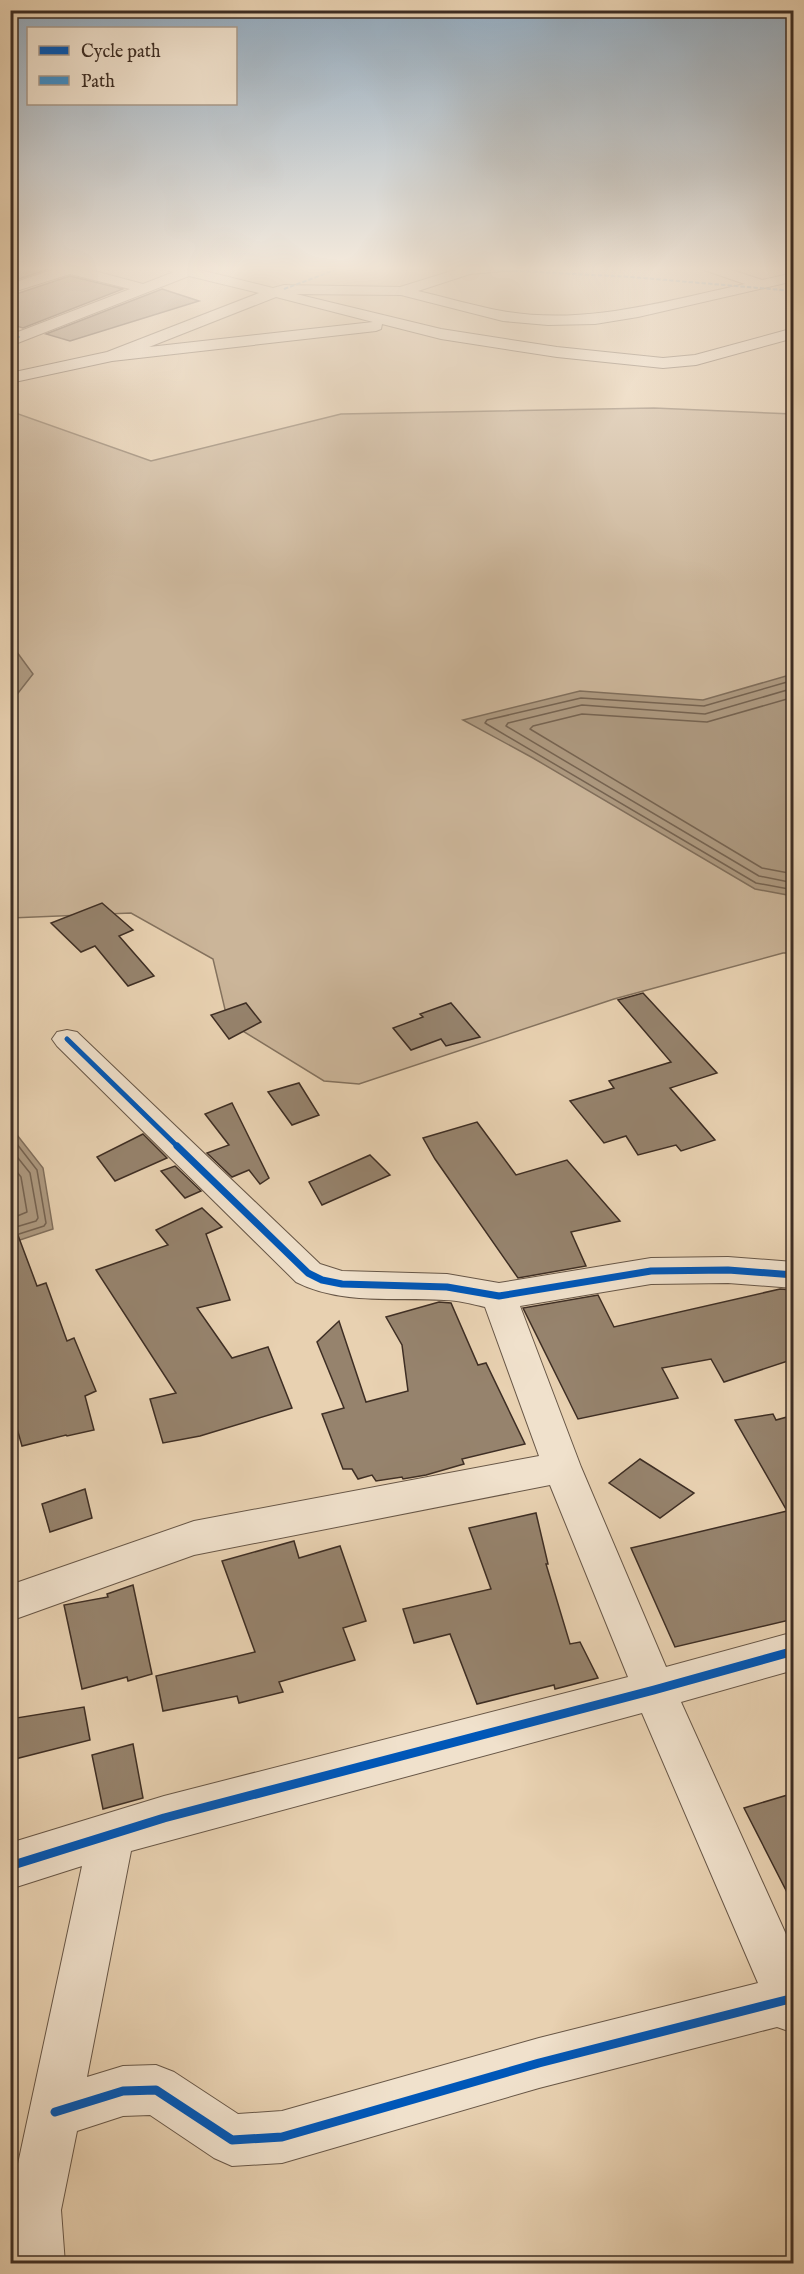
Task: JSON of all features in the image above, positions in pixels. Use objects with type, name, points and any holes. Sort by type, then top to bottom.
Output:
[{"type":"street","points":[[10,378],[37,372]]},
{"type":"street","points":[[67,1039],[308,1273],[322,1280],[342,1284],[447,1287],[499,1296],[651,1271],[728,1270],[794,1275]]},
{"type":"street","points":[[55,2112],[123,2091],[156,2090],[232,2140],[282,2138],[539,2063],[792,2002],[654,1690],[562,1467],[499,1296]]},
{"type":"street","points":[[10,1603],[194,1538],[562,1467]]},
{"type":"street","points":[[10,1866],[164,1818],[654,1690],[794,1651]]},
{"type":"street","points":[[38,2264],[23,2214],[55,2112],[111,1835]]},
{"type":"shaded area","points":[[654,408],[793,414],[793,953],[783,953],[614,999],[359,1084],[324,1081],[228,1022],[213,959],[131,913],[11,918],[10,411],[151,461],[341,414]]},
{"type":"water","points":[[11,644],[33,674],[11,702]]},
{"type":"water","points":[[793,674],[793,896],[755,889],[533,758],[463,720],[580,691],[703,700]]},
{"type":"water","points":[[10,1126],[43,1168],[53,1229],[11,1243]]},
{"type":"building","points":[[102,903],[133,930],[119,936],[154,976],[128,986],[95,946],[81,952],[51,923]]},
{"type":"building","points":[[643,993],[717,1073],[670,1088],[715,1140],[681,1151],[676,1145],[638,1155],[626,1136],[604,1143],[570,1101],[614,1088],[609,1081],[671,1062],[618,1000]]},
{"type":"building","points":[[246,1003],[261,1022],[229,1039],[211,1015]]},
{"type":"building","points":[[451,1003],[480,1037],[446,1046],[441,1039],[411,1050],[393,1028],[423,1017],[420,1014]]},
{"type":"building","points":[[299,1083],[319,1115],[292,1125],[268,1092]]},
{"type":"building","points":[[232,1103],[269,1178],[260,1184],[249,1170],[232,1177],[207,1153],[229,1145],[205,1114]]},
{"type":"building","points":[[477,1122],[516,1175],[567,1160],[620,1221],[571,1232],[586,1266],[518,1278],[435,1159],[423,1138]]},
{"type":"building","points":[[143,1134],[167,1158],[115,1181],[97,1157]]},
{"type":"building","points":[[370,1155],[390,1175],[322,1205],[309,1182]]},
{"type":"building","points":[[175,1166],[201,1191],[185,1198],[161,1171]]},
{"type":"building","points":[[202,1208],[222,1227],[206,1234],[230,1300],[197,1308],[232,1358],[268,1347],[292,1408],[200,1436],[163,1443],[150,1399],[176,1393],[96,1270],[168,1245],[156,1230]]},
{"type":"building","points":[[10,1222],[13,1222],[37,1286],[46,1283],[67,1341],[74,1338],[96,1391],[85,1396],[94,1430],[22,1446],[10,1404]]},
{"type":"building","points":[[780,1289],[794,1290],[794,1359],[724,1382],[711,1359],[662,1368],[678,1398],[578,1419],[523,1308],[598,1295],[614,1327]]},
{"type":"building","points":[[439,1302],[451,1303],[478,1365],[486,1363],[525,1444],[462,1459],[464,1464],[426,1475],[376,1481],[372,1475],[358,1479],[352,1469],[343,1469],[322,1414],[344,1408],[317,1342],[339,1321],[366,1402],[408,1391],[402,1345],[386,1317]]},
{"type":"building","points":[[773,1414],[776,1420],[794,1415],[794,1619],[675,1647],[631,1548],[787,1511],[735,1420]]},
{"type":"building","points":[[640,1459],[694,1493],[660,1518],[609,1483]]},
{"type":"building","points":[[85,1489],[92,1518],[50,1532],[42,1504]]},
{"type":"building","points":[[536,1513],[548,1564],[546,1564],[570,1644],[580,1642],[598,1678],[555,1689],[554,1685],[477,1704],[450,1634],[414,1643],[403,1609],[491,1589],[469,1528]]},
{"type":"building","points":[[294,1541],[299,1558],[340,1546],[366,1621],[343,1628],[355,1660],[279,1682],[283,1692],[239,1703],[237,1696],[163,1711],[156,1676],[255,1652],[222,1561]]},
{"type":"building","points":[[133,1585],[152,1674],[128,1681],[127,1677],[82,1689],[64,1605],[108,1597],[107,1594]]},
{"type":"building","points":[[84,1707],[90,1740],[15,1759],[10,1719]]},
{"type":"building","points":[[133,1744],[143,1798],[103,1809],[92,1755]]},
{"type":"building","points":[[794,1793],[794,1906],[744,1808]]},
{"type":"cycle path","points":[[67,1039],[308,1273],[322,1280],[342,1284],[447,1287],[499,1296],[651,1271],[728,1270],[794,1275]]},
{"type":"cycle path","points":[[10,1866],[164,1818],[654,1690],[794,1651]]},
{"type":"cycle path","points":[[55,2112],[123,2091],[156,2090],[232,2140],[282,2137],[539,2063],[794,1998]]}]
